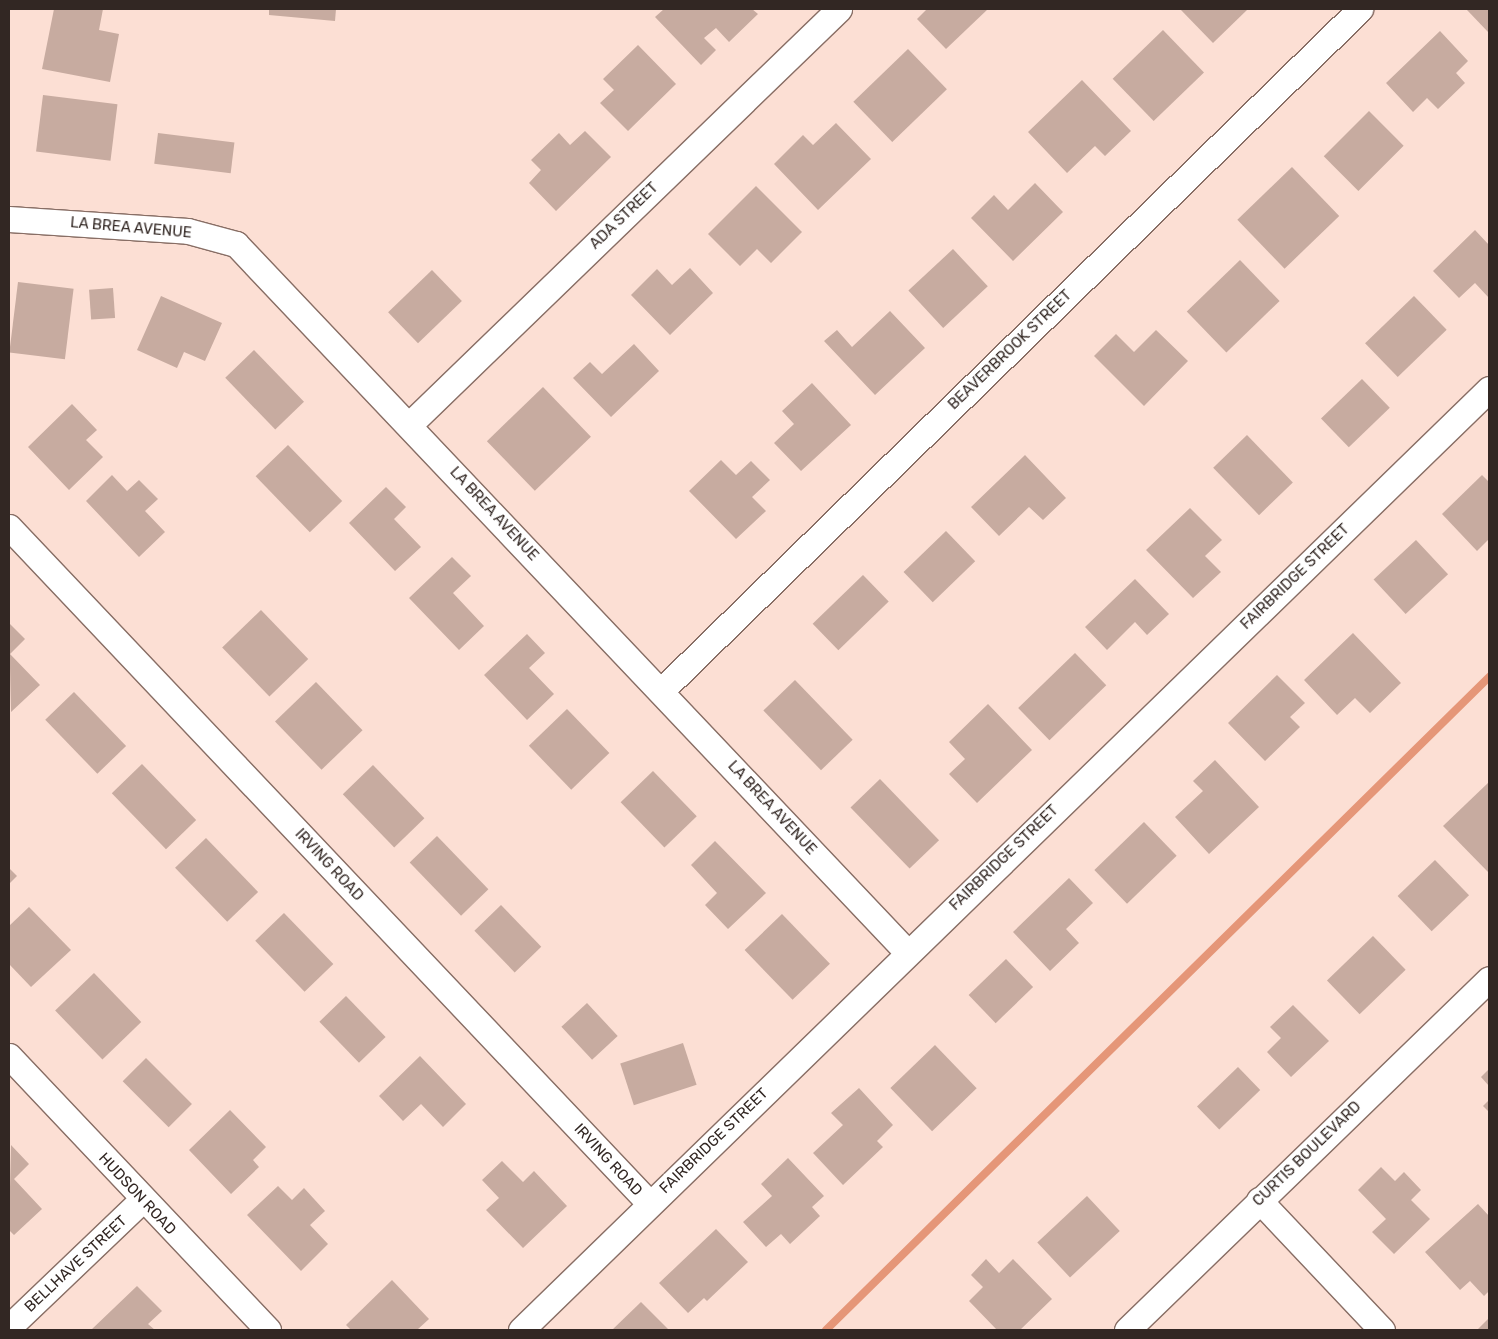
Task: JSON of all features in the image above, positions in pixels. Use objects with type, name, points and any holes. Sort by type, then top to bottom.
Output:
[{"type":"street","name":"ADA STREET","points":[[410,424],[838,9]]},
{"type":"street","name":"BEAVERBROOK STREET","points":[[661,691],[1360,9]]},
{"type":"street","name":"LA BREA AVENUE","points":[[9,219],[188,231],[236,244],[410,424],[907,952]]},
{"type":"street","name":"FAIRBRIDGE STREET","points":[[521,1330],[907,952],[1488,393]]},
{"type":"street","name":"IRVING ROAD","points":[[9,527],[650,1204]]},
{"type":"street","name":"CURTIS BOULEVARD","points":[[1127,1330],[1489,979]]},
{"type":"street","name":"HUDSON ROAD","points":[[9,1056],[142,1200],[268,1330]]},
{"type":"street","name":"BELLHAVE STREET","points":[[9,1327],[142,1200]]},
{"type":"street","points":[[1259,1200],[1382,1330]]},
{"type":"building","points":[[54,9],[103,9],[99,30],[119,34],[110,82],[42,69]]},
{"type":"building","points":[[269,9],[336,9],[335,21],[269,15]]},
{"type":"building","points":[[664,9],[752,9],[758,14],[729,42],[716,28],[704,38],[716,50],[701,65],[655,17]]},
{"type":"building","points":[[927,9],[988,9],[946,49],[917,19]]},
{"type":"building","points":[[1180,9],[1248,9],[1213,43]]},
{"type":"building","points":[[1489,9],[1489,33],[1467,10]]},
{"type":"building","points":[[1163,30],[1204,72],[1154,121],[1113,79]]},
{"type":"building","points":[[1440,31],[1468,61],[1456,73],[1465,83],[1438,109],[1427,98],[1413,112],[1386,83]]},
{"type":"building","points":[[638,45],[676,84],[628,131],[600,103],[614,90],[603,79]]},
{"type":"building","points":[[908,49],[947,89],[892,142],[853,102]]},
{"type":"building","points":[[1082,80],[1131,131],[1105,156],[1095,146],[1067,173],[1028,132]]},
{"type":"building","points":[[43,95],[117,104],[110,161],[36,152]]},
{"type":"building","points":[[1369,111],[1404,146],[1358,191],[1324,156]]},
{"type":"building","points":[[836,123],[871,159],[818,210],[774,164],[803,135],[813,145]]},
{"type":"building","points":[[585,131],[611,157],[556,211],[529,183],[541,170],[531,160],[559,133],[570,145]]},
{"type":"building","points":[[158,133],[234,142],[231,173],[154,164]]},
{"type":"building","points":[[1292,167],[1339,216],[1285,269],[1237,220]]},
{"type":"building","points":[[1035,183],[1063,212],[1013,261],[971,218],[994,195],[1008,210]]},
{"type":"building","points":[[756,186],[802,232],[771,263],[757,249],[740,266],[708,234]]},
{"type":"building","points":[[1475,230],[1489,245],[1489,298],[1475,283],[1459,298],[1433,271]]},
{"type":"building","points":[[953,249],[988,286],[943,328],[908,291]]},
{"type":"building","points":[[1240,260],[1280,301],[1226,352],[1187,311]]},
{"type":"building","points":[[690,268],[713,293],[670,335],[631,295],[657,269],[672,285]]},
{"type":"building","points":[[432,270],[462,301],[418,343],[388,312]]},
{"type":"building","points":[[18,282],[74,289],[65,359],[9,352]]},
{"type":"building","points":[[113,288],[115,318],[91,320],[89,290]]},
{"type":"building","points":[[161,296],[222,323],[205,361],[184,352],[177,368],[137,350]]},
{"type":"building","points":[[1414,296],[1447,330],[1398,377],[1365,343]]},
{"type":"building","points":[[890,311],[925,348],[875,395],[824,341],[837,330],[852,347]]},
{"type":"building","points":[[1156,330],[1188,361],[1144,406],[1094,356],[1116,334],[1134,352]]},
{"type":"building","points":[[634,344],[659,371],[611,417],[573,378],[590,362],[602,374]]},
{"type":"building","points":[[254,350],[304,402],[275,430],[225,378]]},
{"type":"building","points":[[1362,379],[1390,408],[1349,447],[1321,419]]},
{"type":"building","points":[[812,383],[851,425],[801,471],[774,443],[794,424],[782,411]]},
{"type":"building","points":[[543,387],[591,437],[535,491],[487,441]]},
{"type":"building","points":[[72,404],[97,430],[86,440],[103,457],[69,490],[28,447]]},
{"type":"building","points":[[1247,435],[1293,482],[1259,515],[1213,468]]},
{"type":"building","points":[[288,445],[342,501],[310,532],[256,476]]},
{"type":"building","points":[[1025,455],[1066,498],[1043,520],[1029,507],[999,536],[971,507]]},
{"type":"building","points":[[721,460],[736,475],[751,461],[770,480],[752,497],[766,511],[736,539],[689,491]]},
{"type":"building","points":[[112,475],[127,491],[139,480],[158,499],[145,511],[165,532],[139,557],[86,501]]},
{"type":"building","points":[[1482,475],[1489,482],[1489,539],[1477,551],[1442,514]]},
{"type":"building","points":[[386,487],[406,507],[394,519],[421,547],[395,571],[349,523]]},
{"type":"building","points":[[1190,508],[1222,540],[1205,556],[1221,572],[1193,598],[1146,550]]},
{"type":"building","points":[[946,531],[975,561],[933,602],[904,572]]},
{"type":"building","points":[[1416,540],[1448,574],[1406,614],[1374,580]]},
{"type":"building","points":[[452,557],[471,576],[453,593],[484,626],[459,650],[409,598]]},
{"type":"building","points":[[863,575],[889,602],[838,650],[813,624]]},
{"type":"building","points":[[1135,579],[1169,614],[1147,635],[1135,622],[1107,650],[1085,627]]},
{"type":"building","points":[[261,610],[308,659],[269,696],[222,648]]},
{"type":"building","points":[[9,623],[25,639],[10,654],[40,685],[11,712]]},
{"type":"building","points":[[1353,633],[1401,683],[1370,713],[1355,698],[1337,715],[1304,680]]},
{"type":"building","points":[[527,634],[545,653],[529,668],[554,694],[527,720],[484,675]]},
{"type":"building","points":[[1075,653],[1106,685],[1049,740],[1018,708]]},
{"type":"building","points":[[1277,675],[1305,703],[1290,717],[1300,727],[1265,761],[1228,723]]},
{"type":"building","points":[[795,680],[853,740],[821,770],[763,711]]},
{"type":"building","points":[[316,682],[363,730],[322,770],[275,722]]},
{"type":"building","points":[[74,692],[126,746],[97,774],[45,720]]},
{"type":"building","points":[[988,704],[1032,750],[977,803],[949,774],[965,759],[949,742]]},
{"type":"building","points":[[567,709],[609,753],[571,790],[529,746]]},
{"type":"building","points":[[1215,760],[1259,807],[1209,854],[1175,817],[1203,791],[1193,781]]},
{"type":"building","points":[[142,764],[196,820],[166,849],[112,793]]},
{"type":"building","points":[[373,765],[424,818],[394,847],[343,794]]},
{"type":"building","points":[[653,771],[697,816],[664,848],[621,802]]},
{"type":"building","points":[[880,779],[939,840],[910,869],[851,807]]},
{"type":"building","points":[[1489,782],[1489,873],[1443,826]]},
{"type":"building","points":[[1144,822],[1177,856],[1127,904],[1094,870]]},
{"type":"building","points":[[437,836],[488,889],[461,916],[410,862]]},
{"type":"building","points":[[206,838],[258,892],[227,922],[175,868]]},
{"type":"building","points":[[715,841],[766,893],[728,929],[705,905],[717,893],[691,865]]},
{"type":"building","points":[[1435,860],[1469,895],[1432,931],[1398,896]]},
{"type":"building","points":[[9,868],[17,876],[9,884]]},
{"type":"building","points":[[1069,878],[1093,903],[1066,929],[1079,943],[1050,971],[1013,932]]},
{"type":"building","points":[[501,905],[541,947],[515,972],[474,931]]},
{"type":"building","points":[[29,907],[71,950],[31,987],[9,964],[9,926]]},
{"type":"building","points":[[284,913],[333,964],[305,992],[255,941]]},
{"type":"building","points":[[782,914],[830,964],[793,1000],[745,950]]},
{"type":"building","points":[[1373,936],[1406,970],[1360,1014],[1327,980]]},
{"type":"building","points":[[1006,959],[1033,987],[996,1023],[969,995]]},
{"type":"building","points":[[94,973],[141,1022],[102,1059],[55,1011]]},
{"type":"building","points":[[346,996],[386,1037],[359,1063],[319,1022]]},
{"type":"building","points":[[587,1003],[618,1036],[592,1060],[561,1027]]},
{"type":"building","points":[[1293,1005],[1329,1041],[1291,1077],[1267,1052],[1281,1038],[1270,1027]]},
{"type":"building","points":[[683,1043],[697,1085],[634,1105],[620,1063]]},
{"type":"building","points":[[935,1045],[977,1088],[932,1131],[890,1088]]},
{"type":"building","points":[[420,1056],[466,1104],[443,1127],[421,1104],[403,1121],[379,1096]]},
{"type":"building","points":[[146,1058],[192,1104],[169,1127],[123,1081]]},
{"type":"building","points":[[1238,1067],[1260,1090],[1219,1130],[1197,1107]]},
{"type":"building","points":[[1489,1069],[1489,1086],[1481,1077]]},
{"type":"building","points":[[859,1088],[893,1125],[877,1141],[883,1147],[843,1185],[813,1153],[843,1125],[831,1113]]},
{"type":"building","points":[[1489,1100],[1489,1112],[1483,1106]]},
{"type":"building","points":[[230,1110],[266,1147],[253,1160],[259,1167],[231,1194],[189,1150]]},
{"type":"building","points":[[11,1145],[29,1164],[14,1179],[42,1209],[14,1235],[9,1230]]},
{"type":"building","points":[[788,1158],[824,1196],[812,1207],[820,1216],[790,1244],[781,1234],[766,1247],[743,1222],[772,1196],[761,1184]]},
{"type":"building","points":[[502,1161],[523,1182],[534,1171],[567,1206],[523,1248],[486,1210],[499,1198],[482,1180]]},
{"type":"building","points":[[1381,1167],[1395,1181],[1404,1172],[1421,1190],[1411,1200],[1430,1219],[1394,1254],[1372,1232],[1386,1219],[1358,1190]]},
{"type":"building","points":[[278,1186],[292,1200],[304,1188],[325,1211],[310,1225],[328,1244],[301,1271],[247,1215]]},
{"type":"building","points":[[1087,1196],[1120,1231],[1070,1277],[1037,1242]]},
{"type":"building","points":[[1478,1204],[1489,1216],[1489,1291],[1484,1296],[1470,1281],[1460,1290],[1425,1252]]},
{"type":"building","points":[[716,1229],[748,1262],[707,1301],[704,1298],[688,1313],[659,1283]]},
{"type":"building","points":[[986,1259],[999,1273],[1013,1259],[1052,1299],[1020,1330],[997,1330],[969,1301],[983,1287],[971,1275]]},
{"type":"building","points":[[392,1280],[429,1319],[417,1330],[351,1330],[346,1325]]},
{"type":"building","points":[[137,1286],[162,1311],[148,1324],[155,1330],[91,1330]]},
{"type":"building","points":[[641,1302],[669,1330],[612,1330]]},
{"type":"building","points":[[1489,1318],[1489,1330],[1477,1330]]},
{"type":"waterway","points":[[826,1330],[1489,677]]}]
